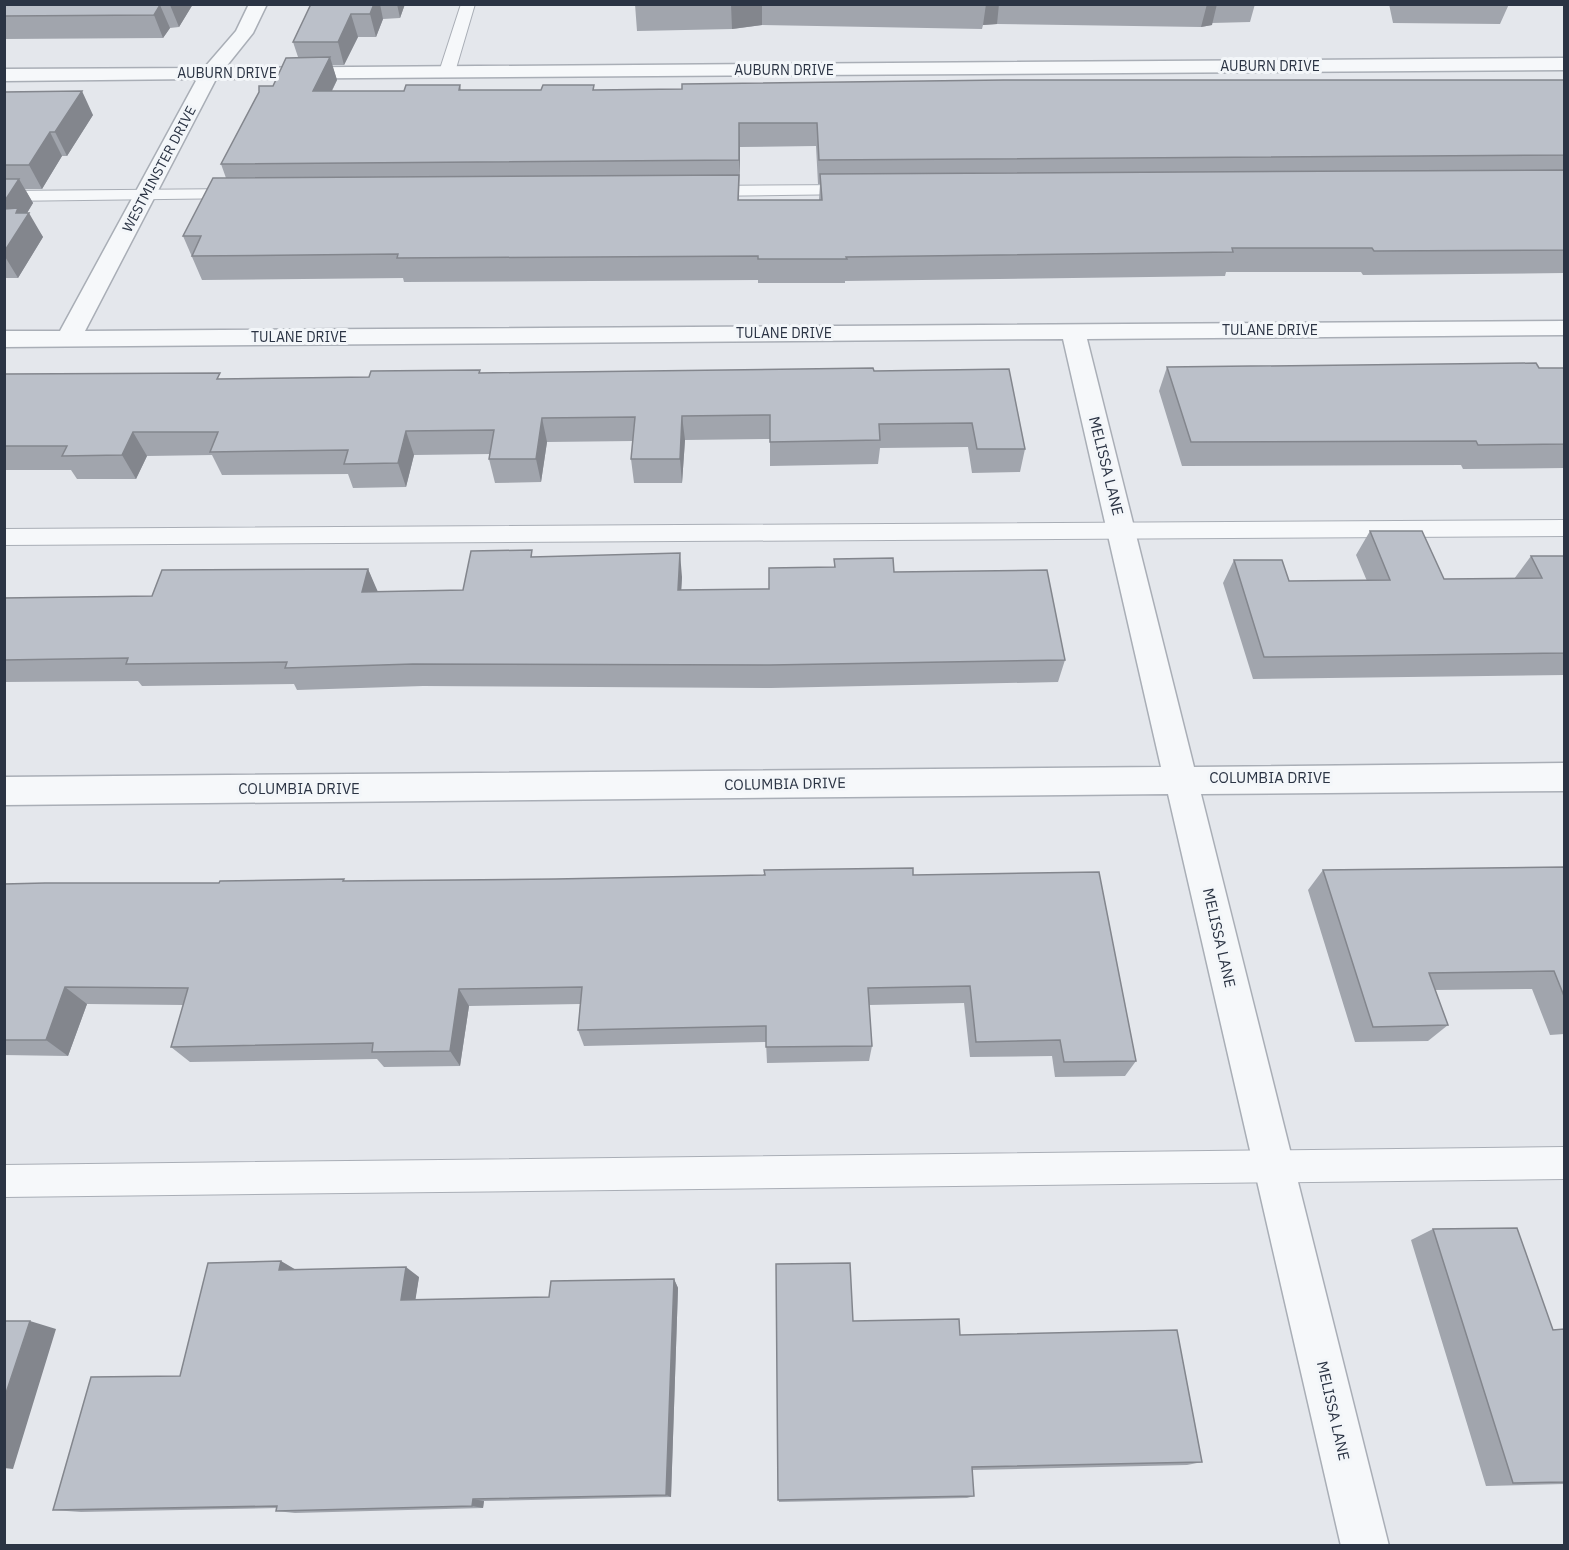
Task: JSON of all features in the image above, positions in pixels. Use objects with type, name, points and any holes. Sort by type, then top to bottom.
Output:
[{"type":"street","name":"WESTMINSTER DRIVE","points":[[69,338],[210,73],[243,33],[258,4]]},
{"type":"street","name":"AUBURN DRIVE","points":[[4,75],[1564,64]]},
{"type":"street","name":"TULANE DRIVE","points":[[4,339],[1564,328]]},
{"type":"street","name":"MELISSA LANE","points":[[1073,331],[1365,1545]]},
{"type":"street","name":"COLUMBIA DRIVE","points":[[4,791],[1564,777]]},
{"type":"lane","points":[[447,72],[468,4]]},
{"type":"lane","points":[[682,192],[873,190]]},
{"type":"lane","points":[[4,196],[253,194]]},
{"type":"lane","points":[[4,537],[1564,528]]},
{"type":"lane","points":[[4,1181],[1564,1163]]},
{"type":"building","points":[[4,4],[170,4],[160,5],[154,15],[4,16]]},
{"type":"building","points":[[311,4],[374,4],[370,14],[351,14],[338,42],[293,42]]},
{"type":"building","points":[[330,57],[313,91],[404,91],[406,85],[460,85],[459,90],[541,90],[543,85],[594,85],[593,90],[682,89],[682,84],[1004,80],[1564,80],[1564,155],[819,160],[817,123],[739,123],[739,160],[221,164],[259,92],[259,86],[273,86],[286,58]]},
{"type":"building","points":[[82,91],[55,132],[50,132],[29,165],[4,165],[4,92]]},
{"type":"building","points":[[1564,170],[1564,250],[1374,251],[1372,248],[1232,248],[1233,252],[846,257],[847,259],[758,259],[758,256],[397,258],[398,254],[192,256],[201,236],[183,236],[213,178],[739,175],[738,200],[822,200],[820,174]]},
{"type":"building","points":[[4,179],[19,179],[4,202]]},
{"type":"building","points":[[18,208],[16,213],[29,213],[4,252],[4,209]]},
{"type":"building","points":[[1536,363],[1539,368],[1564,368],[1564,444],[1478,445],[1476,441],[1191,442],[1167,367]]},
{"type":"building","points":[[873,368],[874,371],[1009,369],[1025,449],[977,449],[972,423],[879,424],[880,440],[770,442],[770,415],[682,416],[680,459],[631,459],[635,417],[542,418],[536,459],[489,459],[494,430],[406,431],[398,463],[344,464],[348,450],[210,452],[218,432],[133,432],[122,455],[62,456],[67,446],[4,446],[4,374],[220,373],[217,379],[369,377],[371,371],[480,370],[479,373]]},
{"type":"building","points":[[1370,531],[1422,531],[1444,579],[1542,578],[1531,556],[1564,556],[1564,653],[1264,657],[1234,560],[1282,560],[1289,581],[1390,580]]},
{"type":"building","points":[[532,550],[531,557],[680,553],[678,590],[769,589],[769,568],[835,567],[834,559],[893,558],[894,572],[1047,570],[1065,660],[770,665],[413,664],[285,668],[287,662],[126,664],[128,658],[4,660],[4,598],[152,596],[162,570],[368,569],[362,592],[463,590],[471,551]]},
{"type":"building","points":[[1564,867],[1564,996],[1554,971],[1429,973],[1448,1025],[1373,1027],[1323,870]]},
{"type":"building","points":[[913,868],[913,875],[1099,872],[1136,1061],[1064,1062],[1060,1040],[976,1042],[970,986],[868,988],[872,1046],[766,1047],[766,1026],[578,1030],[582,987],[459,989],[450,1051],[372,1052],[373,1043],[171,1047],[188,988],[65,987],[46,1040],[4,1040],[4,884],[219,883],[220,881],[344,879],[343,881],[555,879],[765,875],[764,870]]},
{"type":"building","points":[[1517,1228],[1553,1330],[1564,1329],[1564,1482],[1513,1483],[1433,1229]]},
{"type":"building","points":[[281,1261],[279,1270],[406,1267],[401,1300],[549,1297],[551,1281],[674,1279],[666,1495],[473,1499],[472,1506],[276,1511],[277,1506],[53,1510],[91,1377],[180,1376],[208,1263]]},
{"type":"building","points":[[850,1263],[853,1321],[959,1319],[960,1335],[1177,1330],[1202,1462],[972,1467],[974,1496],[778,1500],[776,1264]]},
{"type":"building","points":[[4,1321],[30,1321],[4,1399]]}]
